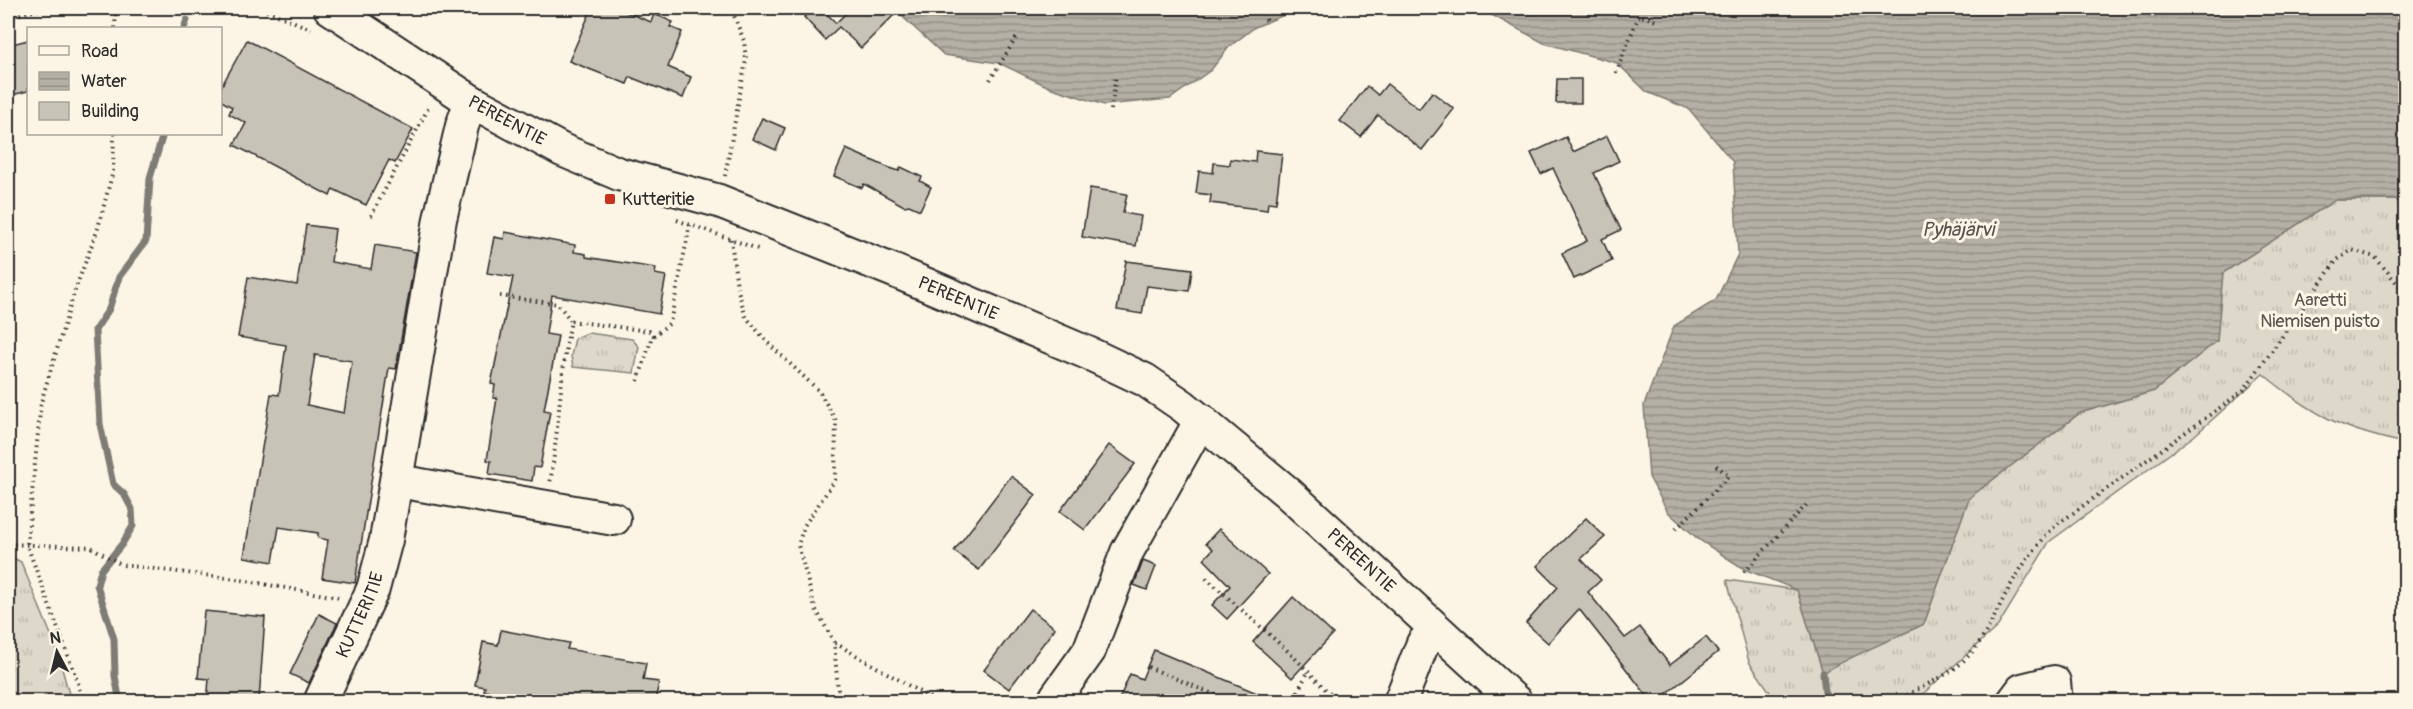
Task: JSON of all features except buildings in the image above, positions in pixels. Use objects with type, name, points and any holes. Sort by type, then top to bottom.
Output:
[{"type":"street","name":"PEREENTIE","points":[[326,21],[466,113],[524,132],[601,168],[719,201],[892,270],[1090,354],[1145,380],[1202,420],[1234,450],[1288,493],[1516,702]]},
{"type":"street","name":"KUTTERITIE","points":[[320,702],[368,603],[386,540],[398,481],[440,219],[466,113]]},
{"type":"street","points":[[1056,697],[1089,651],[1127,552],[1165,489],[1202,420]]},
{"type":"street","points":[[398,481],[614,519]]},
{"type":"street","points":[[1400,702],[1423,643],[1438,632]]},
{"type":"street","points":[[2018,696],[2055,692]]},
{"type":"path","points":[[8,17],[46,8]]},
{"type":"path","points":[[116,8],[116,27]]},
{"type":"path","points":[[261,8],[326,21]]},
{"type":"path","points":[[725,177],[746,60],[744,41],[731,8]]},
{"type":"path","points":[[1261,8],[1268,24]]},
{"type":"path","points":[[1616,73],[1639,15],[1656,21]]},
{"type":"path","points":[[990,80],[1018,35]]},
{"type":"path","points":[[1111,110],[1116,75]]},
{"type":"path","points":[[422,98],[431,104],[466,113]]},
{"type":"path","points":[[371,216],[431,104]]},
{"type":"path","points":[[82,702],[78,683],[27,545],[41,402],[74,293],[98,228],[113,171],[114,135]]},
{"type":"path","points":[[670,218],[762,250]]},
{"type":"path","points":[[638,381],[654,336],[670,323],[690,225]]},
{"type":"path","points":[[731,239],[737,288],[746,318],[767,342],[819,391],[836,421],[835,480],[804,526],[798,545],[815,608],[834,642],[839,702]]},
{"type":"path","points":[[1897,702],[1938,680],[1961,663],[1987,633],[2009,588],[2034,549],[2055,526],[2242,391],[2337,260],[2352,250],[2375,257],[2406,294]]},
{"type":"path","points":[[500,296],[558,304],[571,321],[649,332],[654,336]]},
{"type":"path","points":[[546,507],[561,416],[562,366],[571,321]]},
{"type":"path","points":[[1676,529],[1729,476],[1713,463]]},
{"type":"path","points":[[1744,572],[1808,503]]},
{"type":"path","points":[[8,544],[91,547],[122,565],[236,579],[368,603]]},
{"type":"path","points":[[1206,578],[1330,694]]},
{"type":"path","points":[[834,642],[936,702]]},
{"type":"path","points":[[1148,667],[1232,702]]},
{"type":"path","points":[[1292,702],[1308,672]]},
{"type":"green space","name":"Aaretti Niemisen puisto","points":[[2335,200],[2397,200],[2405,208],[2405,443],[2363,432],[2329,419],[2297,400],[2263,374],[2194,436],[2049,542],[1998,626],[1915,701],[1776,701],[1749,662],[1727,580],[1797,590],[1823,672],[1924,624],[1969,498],[2080,413],[2154,391],[2216,341],[2222,273]]},
{"type":"green space","points":[[588,333],[632,339],[639,347],[634,373],[573,367],[571,356],[575,338]]},
{"type":"green space","points":[[8,555],[21,562],[56,647],[71,701],[8,701]]},
{"type":"water","points":[[893,8],[1301,8],[1255,27],[1229,47],[1211,70],[1170,99],[1104,105],[1049,87],[999,63],[944,55]]},
{"type":"water","name":"Pyhäjärvi","points":[[1479,8],[2405,8],[2405,208],[2397,200],[2335,200],[2223,273],[2217,341],[2154,391],[2080,413],[1969,498],[1924,624],[1860,653],[1823,673],[1797,590],[1744,569],[1698,539],[1668,512],[1649,477],[1644,405],[1674,326],[1716,300],[1738,254],[1733,162],[1689,109],[1647,92],[1617,63],[1544,43]]},
{"type":"waterway","points":[[184,27],[187,20]]},
{"type":"waterway","points":[[120,702],[115,676],[114,639],[97,585],[101,570],[133,526],[132,509],[124,494],[113,484],[100,424],[95,330],[109,309],[119,277],[146,241],[150,178],[163,135]]},
{"type":"waterway","points":[[1823,673],[1826,702]]},
{"type":"place","name":"Kutteritie","points":[[610,199]]}]
